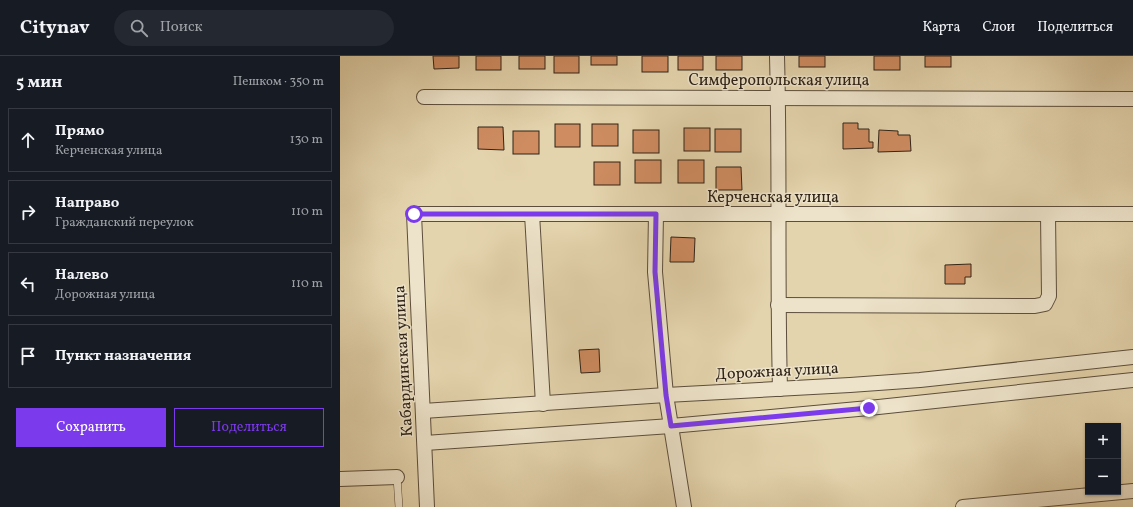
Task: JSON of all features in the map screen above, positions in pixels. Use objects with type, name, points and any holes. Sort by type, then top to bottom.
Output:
[{"type":"street","points":[[777,56],[779,215],[778,305],[780,389]]},
{"type":"street","name":"Симферопольская улица","points":[[424,97],[1133,99]]},
{"type":"street","name":"Керченская улица","points":[[414,214],[1133,214]]},
{"type":"street","name":"Кабардинская улица","points":[[414,214],[427,507]]},
{"type":"street","points":[[532,214],[543,404]]},
{"type":"street","points":[[656,214],[655,272],[666,395],[684,507]]},
{"type":"street","points":[[778,305],[1036,306],[1045,304],[1049,296],[1048,215]]},
{"type":"street","name":"Дорожная улица","points":[[423,411],[920,380],[1133,357]]},
{"type":"street","points":[[424,443],[671,426],[869,408],[1133,380]]},
{"type":"street","points":[[340,479],[397,477]]},
{"type":"street","points":[[963,507],[1133,491]]},
{"type":"lane","points":[[397,477],[399,507]]},
{"type":"building","points":[[433,56],[459,56],[459,68],[434,69]]},
{"type":"building","points":[[476,56],[501,56],[501,70],[476,70]]},
{"type":"building","points":[[519,56],[545,56],[545,69],[519,69]]},
{"type":"building","points":[[554,56],[579,56],[579,73],[554,73]]},
{"type":"building","points":[[591,56],[617,56],[617,65],[591,65]]},
{"type":"building","points":[[642,56],[668,56],[668,72],[642,72]]},
{"type":"building","points":[[678,56],[703,56],[703,70],[678,70]]},
{"type":"building","points":[[716,56],[742,56],[742,70],[716,70]]},
{"type":"building","points":[[799,56],[825,56],[825,67],[799,67]]},
{"type":"building","points":[[874,56],[900,56],[900,70],[874,70]]},
{"type":"building","points":[[925,56],[951,56],[951,67],[925,67]]},
{"type":"building","points":[[843,123],[858,123],[858,129],[869,129],[869,142],[873,142],[873,148],[843,149]]},
{"type":"building","points":[[555,124],[580,124],[580,147],[555,147]]},
{"type":"building","points":[[592,124],[618,124],[618,146],[592,146]]},
{"type":"building","points":[[478,127],[503,127],[504,150],[478,149]]},
{"type":"building","points":[[684,128],[710,128],[710,151],[684,151]]},
{"type":"building","points":[[715,129],[741,129],[741,152],[715,152]]},
{"type":"building","points":[[633,130],[659,130],[659,153],[633,153]]},
{"type":"building","points":[[879,130],[898,131],[898,135],[910,135],[911,151],[878,152]]},
{"type":"building","points":[[513,131],[539,131],[539,154],[513,154]]},
{"type":"building","points":[[635,160],[661,160],[661,183],[635,183]]},
{"type":"building","points":[[678,160],[704,160],[704,183],[678,183]]},
{"type":"building","points":[[594,162],[620,162],[620,185],[594,185]]},
{"type":"building","points":[[716,167],[741,167],[742,190],[716,190]]},
{"type":"building","points":[[671,237],[695,238],[694,262],[670,262]]},
{"type":"building","points":[[971,264],[971,277],[965,277],[965,284],[945,284],[945,265]]},
{"type":"building","points":[[599,349],[600,372],[581,373],[579,350]]},
{"type":"route","points":[[414,214],[656,214],[655,272],[666,395],[671,426],[869,408]]}]
